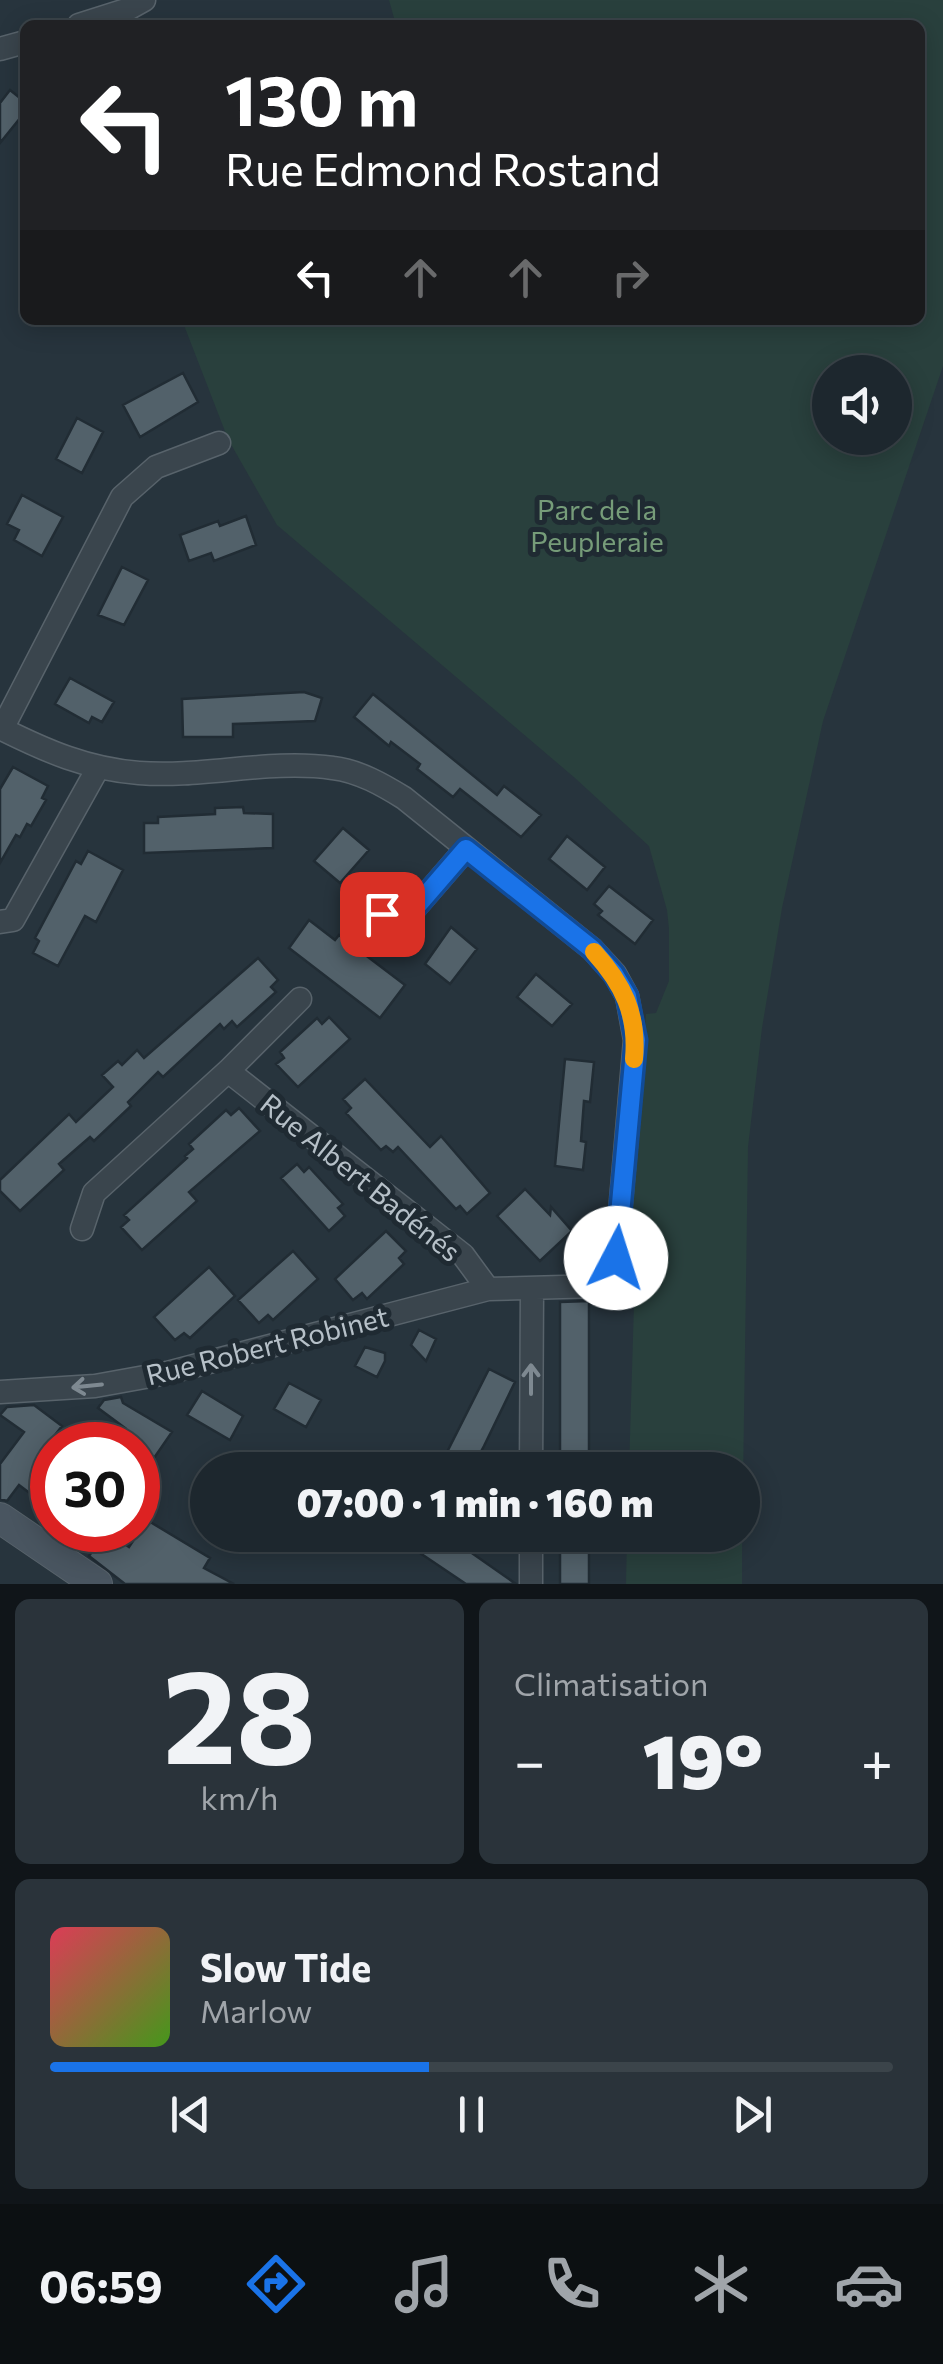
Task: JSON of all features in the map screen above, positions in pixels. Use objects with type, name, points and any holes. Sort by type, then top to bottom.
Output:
[{"type":"street","points":[[95,20],[144,0]]},
{"type":"street","points":[[219,443],[156,468],[122,497],[1,728],[63,758],[98,768],[144,773],[287,766],[335,768],[374,780],[404,798],[466,849],[415,908],[382,914]]},
{"type":"street","points":[[0,922],[13,920],[98,768]]},
{"type":"street","name":"Rue Robert Robinet","points":[[0,1392],[94,1386],[166,1373],[488,1289],[589,1288],[599,1286],[613,1272],[636,1040],[633,1020],[621,986],[592,949],[466,849]]},
{"type":"street","points":[[82,1229],[94,1193],[300,1000]]},
{"type":"street","name":"Rue Albert Badénés","points":[[228,1071],[463,1255],[488,1289]]},
{"type":"street","points":[[531,1452],[532,1288]]},
{"type":"street","points":[[0,1518],[98,1584]]},
{"type":"street","points":[[531,1552],[531,1584]]},
{"type":"green space","name":"Parc de la Peupleraie","points":[[389,0],[943,0],[943,366],[823,721],[782,908],[748,1147],[743,1452],[630,1452],[634,1304],[627,1271],[646,1014],[656,1013],[669,981],[667,910],[649,846],[575,778],[277,525],[228,439],[184,325],[925,325],[925,20],[395,20]]},
{"type":"green space","points":[[627,1552],[742,1552],[742,1584],[626,1584]]},
{"type":"building","points":[[10,90],[20,98],[20,118],[0,143],[0,103]]},
{"type":"building","points":[[183,373],[198,402],[140,437],[123,405]]},
{"type":"building","points":[[77,418],[103,432],[82,473],[56,459]]},
{"type":"building","points":[[22,495],[63,517],[42,556],[14,540],[19,530],[7,524]]},
{"type":"building","points":[[246,516],[256,545],[214,561],[211,553],[189,561],[180,535]]},
{"type":"building","points":[[122,567],[148,580],[124,625],[98,615]]},
{"type":"building","points":[[70,678],[114,702],[102,722],[92,717],[89,723],[55,704]]},
{"type":"building","points":[[304,692],[322,698],[315,721],[233,724],[233,737],[183,737],[182,699]]},
{"type":"building","points":[[373,694],[497,795],[504,786],[541,815],[521,837],[460,789],[453,797],[417,769],[420,764],[391,742],[389,746],[354,717]]},
{"type":"building","points":[[13,767],[48,786],[42,798],[46,800],[31,826],[27,824],[20,837],[16,835],[0,863],[0,789]]},
{"type":"building","points":[[243,807],[244,813],[273,814],[273,848],[144,853],[144,823],[158,823],[158,817],[215,814],[215,808]]},
{"type":"building","points":[[343,828],[369,850],[340,883],[314,861]]},
{"type":"building","points":[[567,836],[605,867],[587,890],[549,859]]},
{"type":"building","points":[[88,851],[123,870],[96,922],[85,916],[58,966],[33,953],[39,941],[35,938],[76,861],[81,864]]},
{"type":"building","points":[[609,886],[653,920],[635,944],[598,915],[602,911],[594,904]]},
{"type":"building","points":[[309,920],[335,940],[339,935],[405,985],[380,1018],[289,948]]},
{"type":"building","points":[[451,927],[477,949],[450,984],[425,964]]},
{"type":"building","points":[[258,958],[278,980],[271,987],[276,992],[237,1027],[232,1021],[224,1029],[220,1024],[163,1077],[158,1072],[128,1102],[131,1106],[94,1141],[90,1137],[59,1164],[64,1170],[20,1211],[0,1191],[0,1180],[69,1114],[76,1122],[113,1087],[102,1075],[118,1061],[122,1065],[137,1050],[144,1058]]},
{"type":"building","points":[[536,974],[572,1004],[552,1026],[517,997]]},
{"type":"building","points":[[329,1017],[350,1039],[298,1087],[276,1064],[284,1058],[280,1052],[317,1018],[322,1024]]},
{"type":"building","points":[[565,1059],[594,1062],[590,1102],[584,1101],[583,1170],[555,1166]]},
{"type":"building","points":[[365,1079],[430,1147],[441,1136],[490,1193],[467,1214],[460,1206],[456,1209],[398,1147],[393,1152],[386,1146],[381,1150],[346,1113],[351,1108],[343,1099]]},
{"type":"building","points":[[239,1108],[260,1131],[189,1192],[197,1201],[142,1250],[121,1227],[129,1220],[124,1215],[187,1158],[193,1149],[189,1144],[226,1110],[231,1115]]},
{"type":"building","points":[[297,1164],[304,1172],[309,1167],[343,1204],[338,1208],[345,1216],[329,1231],[281,1178]]},
{"type":"building","points":[[525,1189],[550,1215],[551,1207],[572,1231],[540,1261],[497,1216]]},
{"type":"building","points":[[386,1231],[406,1251],[399,1258],[404,1264],[367,1299],[362,1293],[353,1300],[335,1279]]},
{"type":"building","points":[[293,1251],[318,1279],[273,1320],[268,1315],[259,1323],[238,1300]]},
{"type":"building","points":[[209,1267],[235,1296],[190,1338],[184,1333],[175,1340],[154,1317]]},
{"type":"building","points":[[589,1301],[589,1452],[560,1452],[560,1302]]},
{"type":"building","points":[[419,1330],[436,1339],[426,1361],[411,1345]]},
{"type":"building","points":[[365,1347],[385,1353],[377,1377],[355,1366]]},
{"type":"building","points":[[489,1369],[515,1382],[481,1452],[447,1452]]},
{"type":"building","points":[[289,1383],[321,1400],[306,1427],[274,1409]]},
{"type":"building","points":[[202,1391],[243,1416],[230,1440],[187,1415]]},
{"type":"building","points":[[121,1397],[123,1403],[155,1422],[117,1422],[98,1408],[104,1400]]},
{"type":"building","points":[[34,1405],[57,1422],[30,1422],[30,1493],[19,1485],[7,1501],[0,1499],[0,1464],[24,1432],[0,1415],[7,1407]]},
{"type":"building","points":[[160,1425],[172,1432],[160,1449]]},
{"type":"building","points":[[160,1528],[190,1546],[190,1552],[210,1558],[204,1568],[234,1584],[125,1584],[89,1556],[92,1552],[160,1552]]},
{"type":"building","points":[[418,1552],[470,1552],[516,1584],[466,1584]]},
{"type":"building","points":[[560,1552],[589,1552],[589,1584],[560,1584]]},
{"type":"slow traffic","points":[[594,952],[627,996],[636,1040],[634,1059]]},
{"type":"route","points":[[382,914],[415,908],[466,849],[592,949],[614,974],[627,996],[636,1040],[616,1258]]}]
